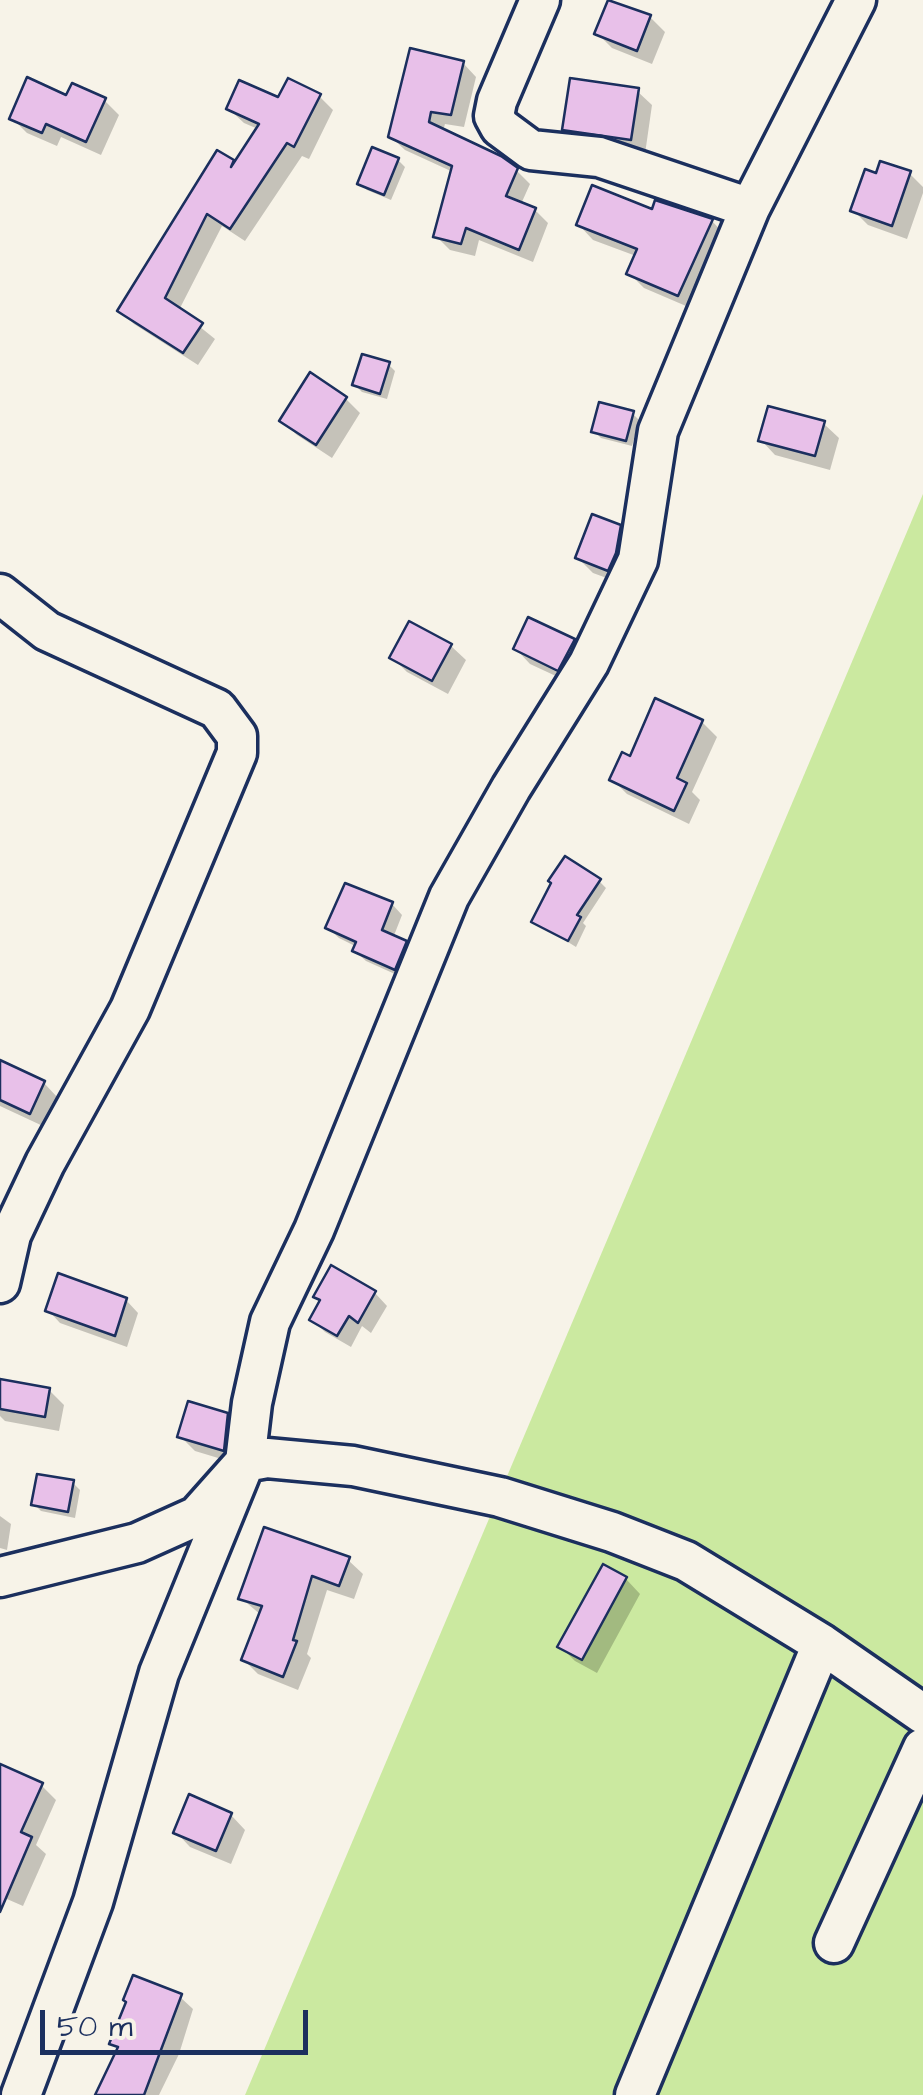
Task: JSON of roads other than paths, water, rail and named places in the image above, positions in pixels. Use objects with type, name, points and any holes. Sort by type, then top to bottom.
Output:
[{"type":"street","points":[[540,0],[497,101],[494,116],[500,128],[531,150],[599,158],[750,208]]},
{"type":"street","points":[[21,2095],[92,1902],[159,1673],[245,1462],[252,1403],[270,1322],[314,1230],[449,896],[589,662],[638,560],[658,431],[750,208],[856,0]]},
{"type":"street","points":[[0,594],[48,631],[217,710],[237,736],[237,753],[130,1009],[45,1163],[12,1235],[0,1283]]},
{"type":"street","points":[[0,1577],[137,1543],[197,1516],[245,1462],[267,1458],[353,1466],[500,1497],[612,1532],[686,1561],[822,1644],[923,1714]]},
{"type":"street","points":[[635,2095],[822,1644]]},
{"type":"street","points":[[834,1943],[923,1748]]}]
